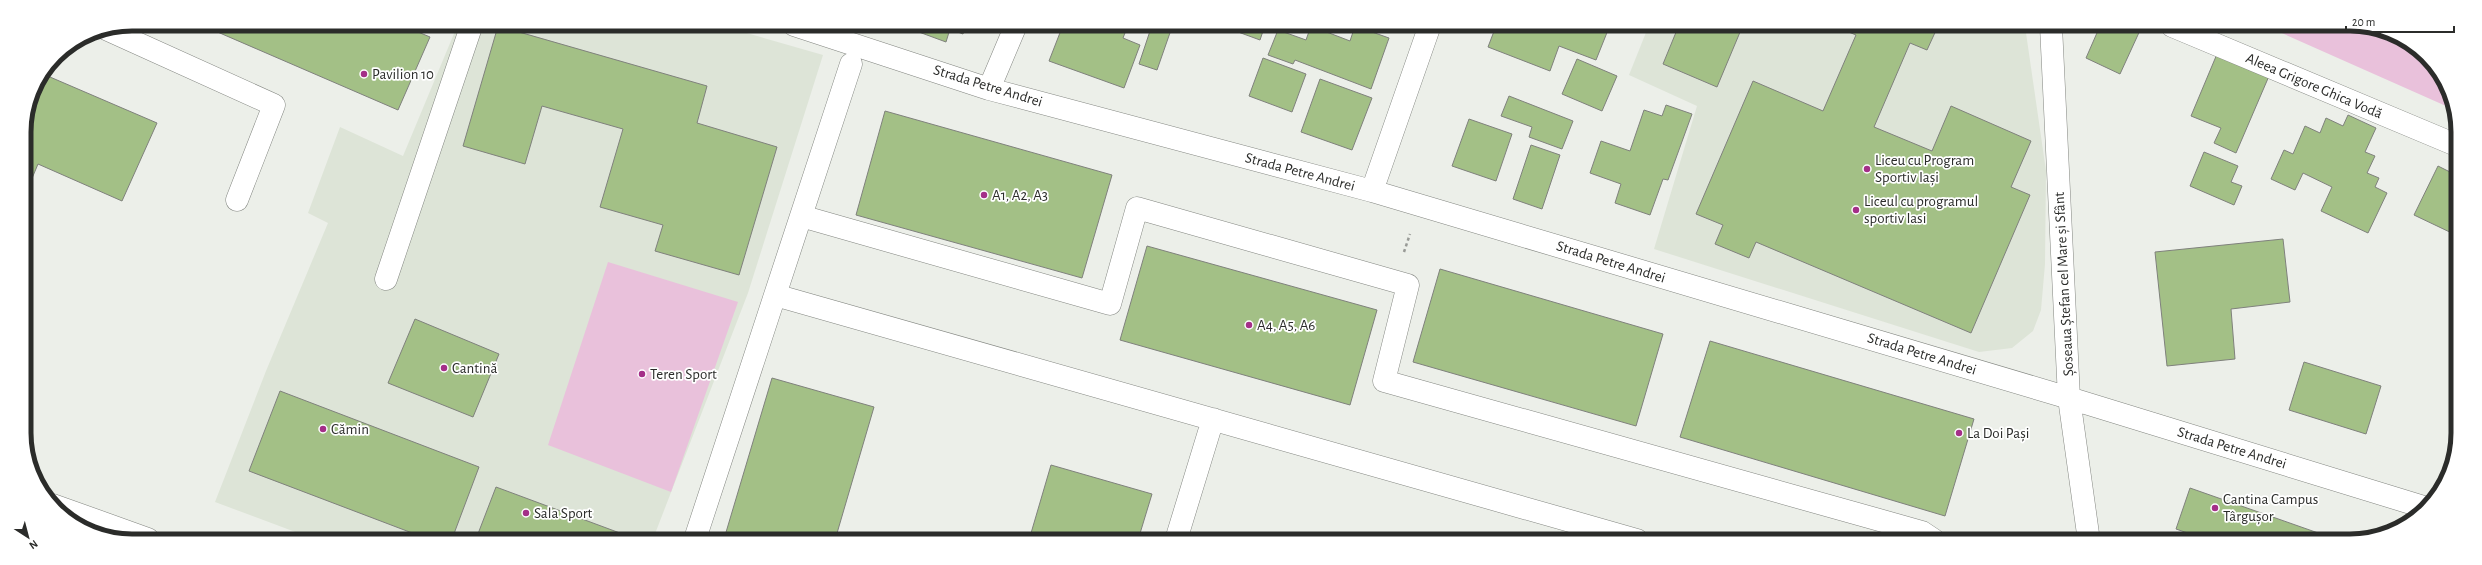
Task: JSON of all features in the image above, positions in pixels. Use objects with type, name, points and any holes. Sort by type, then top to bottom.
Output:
[{"type":"street","points":[[386,279],[470,31]]},
{"type":"street","name":"Strada Petre Andrei","points":[[812,31],[990,89],[1372,190],[2069,398],[2420,506]]},
{"type":"street","points":[[990,89],[1014,31]]},
{"type":"street","points":[[1372,190],[1428,31]]},
{"type":"street","name":"Șoseaua Ștefan cel Mare și Sfânt","points":[[2051,31],[2069,398],[2088,534]]},
{"type":"street","name":"Aleea Grigore Ghica Vodă","points":[[2184,31],[2451,143]]},
{"type":"street","points":[[114,33],[274,105],[237,200]]},
{"type":"street","points":[[697,534],[851,64]]},
{"type":"street","points":[[800,216],[1110,304],[1137,208],[1395,281],[1408,285],[1384,382],[1914,530],[1922,534]]},
{"type":"street","points":[[775,295],[1212,419],[1578,532],[1593,534]]},
{"type":"street","points":[[1178,534],[1212,419]]},
{"type":"street","points":[[66,510],[134,534]]},
{"type":"path","points":[[1395,281],[1419,205]]},
{"type":"shaded area","points":[[455,31],[740,31],[823,55],[748,293],[655,534],[301,534],[215,502],[266,371],[328,223],[308,213],[340,127],[403,156]]},
{"type":"shaded area","name":"Liceul cu programul sportiv Iasi","points":[[1647,31],[2026,31],[2046,171],[2045,264],[2041,310],[2033,331],[2012,348],[1979,352],[1654,249],[1697,106],[1629,75]]},
{"type":"shaded area","points":[[2277,31],[2364,32],[2383,36],[2401,44],[2422,60],[2430,70],[2441,87],[2448,107]]},
{"type":"shaded area","name":"Teren Sport","points":[[608,262],[738,302],[671,492],[548,445]]},
{"type":"building","name":"Pavilion 10","points":[[215,31],[416,31],[430,37],[398,110]]},
{"type":"building","points":[[497,31],[515,31],[707,86],[697,123],[777,147],[739,275],[655,251],[663,225],[600,207],[623,129],[542,106],[525,164],[463,146]]},
{"type":"building","points":[[916,31],[949,31],[946,42]]},
{"type":"building","points":[[955,31],[964,31],[963,34]]},
{"type":"building","points":[[1061,31],[1126,31],[1123,38],[1140,45],[1124,88],[1049,61]]},
{"type":"building","points":[[1150,31],[1171,31],[1157,70],[1139,64]]},
{"type":"building","points":[[1235,31],[1263,31],[1260,40]]},
{"type":"building","points":[[1278,31],[1306,40],[1309,31],[1324,31],[1350,41],[1353,31],[1369,31],[1389,38],[1371,89],[1295,60],[1293,64],[1268,55]]},
{"type":"building","points":[[1494,31],[1608,31],[1596,60],[1559,46],[1550,71],[1488,47]]},
{"type":"building","points":[[1677,31],[1740,31],[1717,87],[1663,64]]},
{"type":"building","name":"Liceu cu Program Sportiv Iași","points":[[1846,31],[1936,31],[1927,50],[1910,43],[1874,127],[1932,151],[1951,106],[2031,141],[2011,187],[2030,195],[1971,333],[1756,242],[1749,258],[1715,244],[1723,225],[1696,214],[1753,81],[1823,111],[1856,35]]},
{"type":"building","points":[[2098,31],[2140,31],[2120,74],[2086,58]]},
{"type":"building","points":[[2217,54],[2269,76],[2236,153],[2214,143],[2221,128],[2191,116]]},
{"type":"building","points":[[1263,58],[1306,74],[1292,112],[1249,96]]},
{"type":"building","points":[[1577,59],[1617,76],[1602,111],[1562,94]]},
{"type":"building","points":[[48,76],[157,123],[122,201],[38,164],[31,181],[31,125],[33,112],[39,93]]},
{"type":"building","points":[[1320,79],[1372,98],[1352,150],[1301,132]]},
{"type":"building","points":[[1509,96],[1573,121],[1562,149],[1529,137],[1532,127],[1501,116]]},
{"type":"building","points":[[1666,105],[1692,114],[1668,180],[1663,179],[1650,215],[1615,203],[1621,184],[1590,173],[1601,141],[1630,151],[1644,110],[1662,116]]},
{"type":"building","name":"A1, A2, A3","points":[[885,111],[1112,175],[1082,278],[856,215]]},
{"type":"building","points":[[2348,115],[2376,128],[2365,152],[2375,156],[2367,173],[2379,178],[2375,187],[2387,193],[2368,233],[2321,211],[2332,187],[2303,173],[2295,190],[2271,179],[2284,150],[2293,154],[2305,126],[2320,133],[2326,118],[2343,126]]},
{"type":"building","points":[[1469,119],[1512,134],[1496,181],[1452,166]]},
{"type":"building","points":[[1531,145],[1560,155],[1542,209],[1513,199]]},
{"type":"building","points":[[2204,152],[2238,166],[2231,182],[2242,186],[2234,205],[2190,186]]},
{"type":"building","points":[[2438,166],[2451,172],[2451,233],[2414,215]]},
{"type":"building","points":[[2283,239],[2290,302],[2231,309],[2235,359],[2167,366],[2155,252]]},
{"type":"building","name":"A4, A5, A6","points":[[1147,246],[1377,310],[1350,405],[1120,340]]},
{"type":"building","points":[[1440,269],[1663,334],[1636,426],[1413,362]]},
{"type":"building","name":"Cantină","points":[[415,319],[499,354],[473,417],[388,383]]},
{"type":"building","points":[[1710,341],[1974,419],[1945,516],[1680,437]]},
{"type":"building","points":[[2304,362],[2381,386],[2366,434],[2289,410]]},
{"type":"building","points":[[772,378],[874,407],[837,534],[725,534]]},
{"type":"building","name":"Cămin","points":[[280,391],[479,467],[454,534],[415,534],[249,471]]},
{"type":"building","points":[[1051,465],[1152,494],[1140,534],[1031,534]]},
{"type":"building","name":"Sala Sport","points":[[496,487],[623,534],[478,534]]},
{"type":"building","name":"Cantina Campus Târgușor","points":[[2190,488],[2321,534],[2191,534],[2176,529]]},
{"type":"place","name":"Pavilion 10","points":[[364,74]]},
{"type":"place","name":"Liceu cu Program Sportiv Iași","points":[[1867,169]]},
{"type":"place","name":"A1, A2, A3","points":[[984,195]]},
{"type":"place","name":"Liceul cu programul sportiv Iasi","points":[[1856,210]]},
{"type":"place","name":"A4, A5, A6","points":[[1249,325]]},
{"type":"place","name":"Cantină","points":[[444,368]]},
{"type":"place","name":"Teren Sport","points":[[642,374]]},
{"type":"place","name":"Cămin","points":[[323,429]]},
{"type":"place","name":"La Doi Pași","points":[[1959,433]]},
{"type":"place","name":"Cantina Campus Târgușor","points":[[2215,508]]},
{"type":"place","name":"Sala Sport","points":[[526,513]]}]
